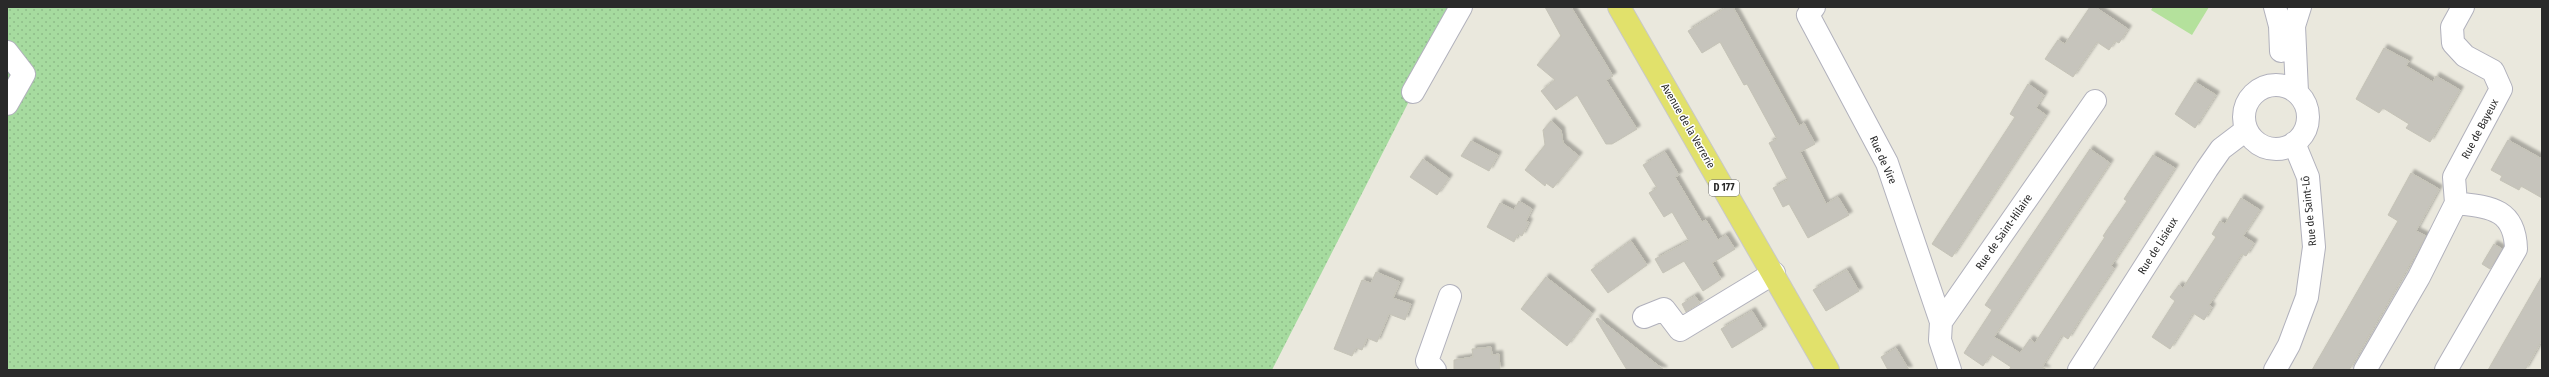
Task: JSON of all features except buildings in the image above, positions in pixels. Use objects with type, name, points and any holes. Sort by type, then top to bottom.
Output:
[{"type":"main road","name":"Avenue de la Verrerie","points":[[1619,7],[1774,273],[1828,370]]},
{"type":"street","points":[[1413,92],[1461,7]]},
{"type":"street","name":"Rue de Vire","points":[[1814,7],[1808,15],[1887,163],[1941,322]]},
{"type":"street","points":[[2275,7],[2280,26],[2281,68],[2268,86],[2256,92],[2247,102],[2244,116],[2246,130],[2257,142],[2272,149],[2284,148],[2294,143],[2306,128],[2308,118],[2307,109],[2297,92],[2294,26],[2300,7]]},
{"type":"street","name":"Rue de Bayeux","points":[[2456,203],[2454,177],[2501,89],[2493,71],[2465,56],[2453,43],[2452,27],[2463,7]]},
{"type":"street","points":[[7,52],[24,74],[7,104]]},
{"type":"street","points":[[2268,86],[2288,87],[2297,92]]},
{"type":"street","name":"Rue de Saint-Hilaire","points":[[1941,322],[2095,100]]},
{"type":"street","name":"Rue de Lisieux","points":[[2079,370],[2207,169],[2222,149],[2246,130]]},
{"type":"street","name":"Rue de Saint-Lô","points":[[2275,370],[2289,345],[2307,297],[2314,247],[2308,177],[2294,143]]},
{"type":"street","points":[[2365,370],[2419,277],[2456,203],[2487,208],[2498,212],[2506,219],[2516,232],[2516,249],[2446,370]]},
{"type":"street","points":[[1644,317],[1664,309],[1680,330],[1774,273]]},
{"type":"street","points":[[1435,370],[1427,361],[1450,296]]},
{"type":"street","points":[[1941,322],[1940,340],[1950,370]]},
{"type":"green space","points":[[7,7],[1457,7],[1272,370],[7,370]]},
{"type":"green space","points":[[2153,7],[2209,7],[2192,35],[2151,10]]}]
